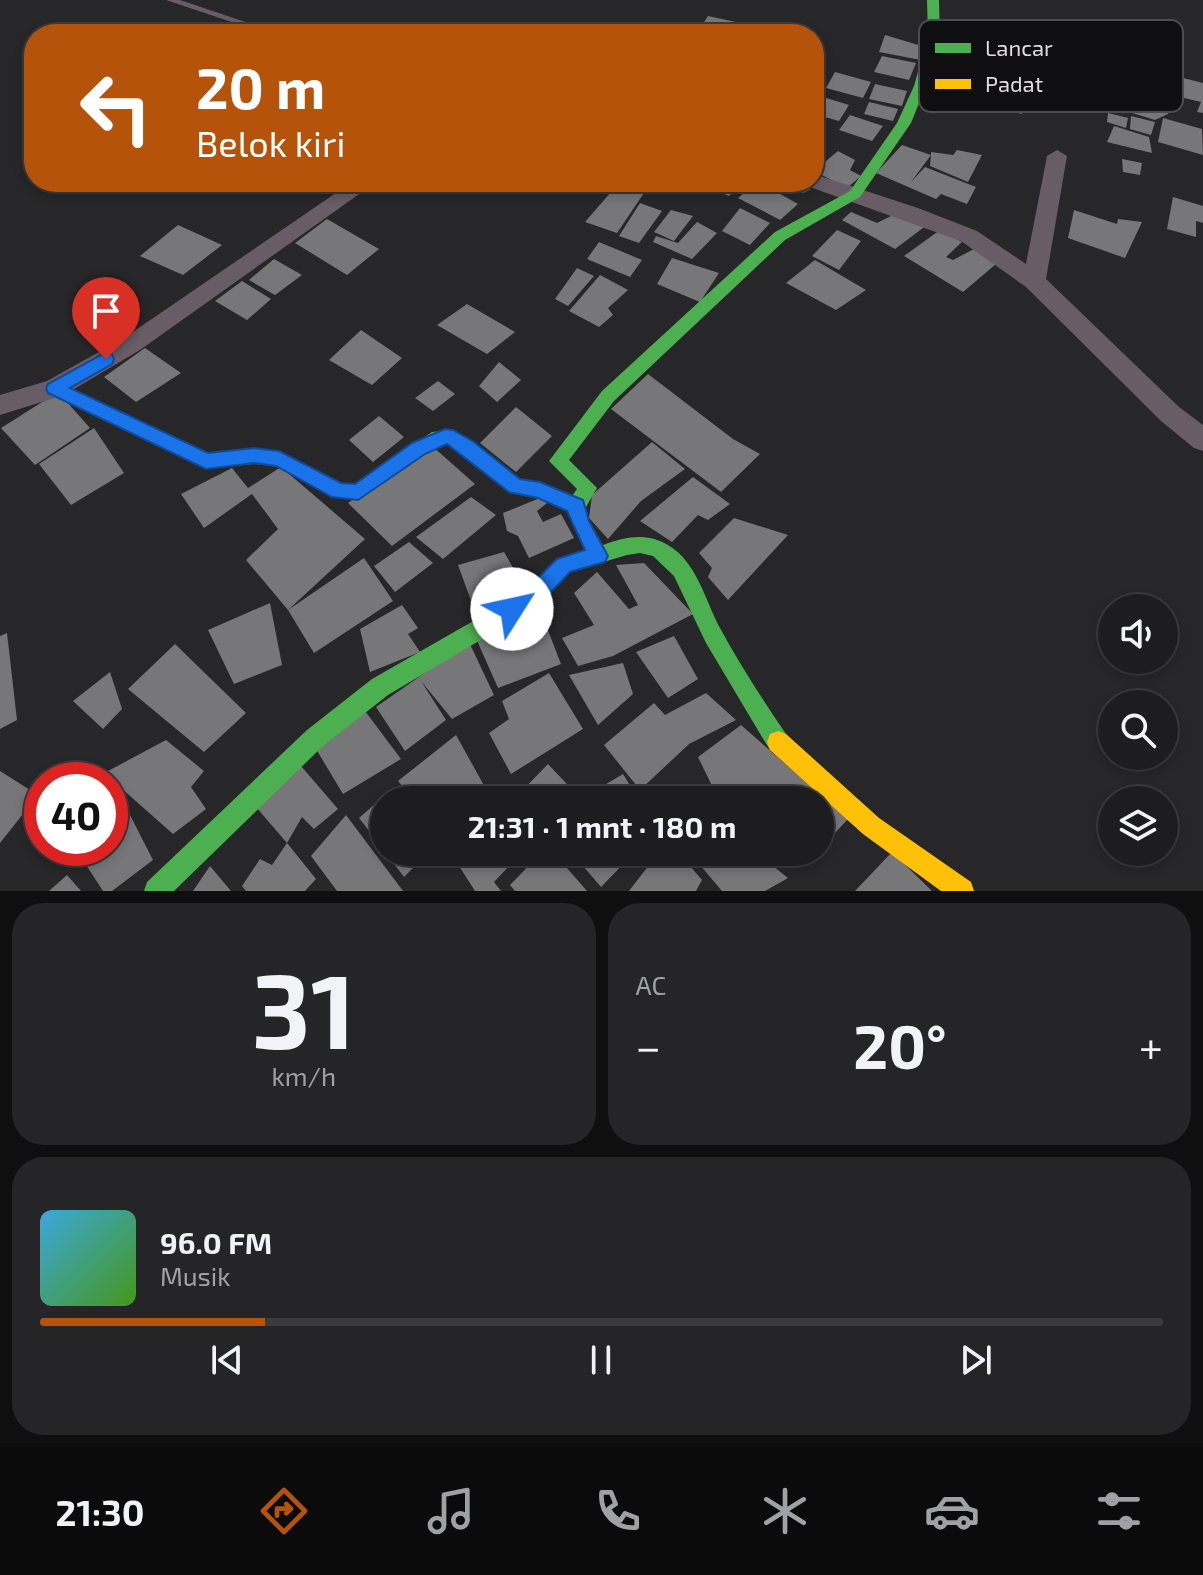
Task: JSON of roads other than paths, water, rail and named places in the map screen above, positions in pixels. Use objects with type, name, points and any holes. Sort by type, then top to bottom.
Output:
[{"type":"street","points":[[933,0],[934,20]]},
{"type":"street","points":[[598,556],[580,523],[576,506],[588,488],[558,461],[565,448],[608,396],[780,236],[855,194],[904,123],[919,88]]},
{"type":"street","points":[[1034,281],[1057,156]]},
{"type":"street","points":[[824,184],[969,236],[1034,281],[1170,414],[1203,440]]},
{"type":"street","points":[[0,405],[55,388],[132,344],[352,192]]},
{"type":"street","points":[[55,388],[206,461],[254,456],[279,459],[339,491],[358,492],[438,437],[453,437],[516,487],[540,490],[576,506]]},
{"type":"street","points":[[156,891],[315,738],[380,687],[531,599],[564,565],[644,544],[658,549],[678,570],[707,614],[711,632],[777,741],[871,826],[962,891]]},
{"type":"lane","points":[[171,0],[245,24]]}]
